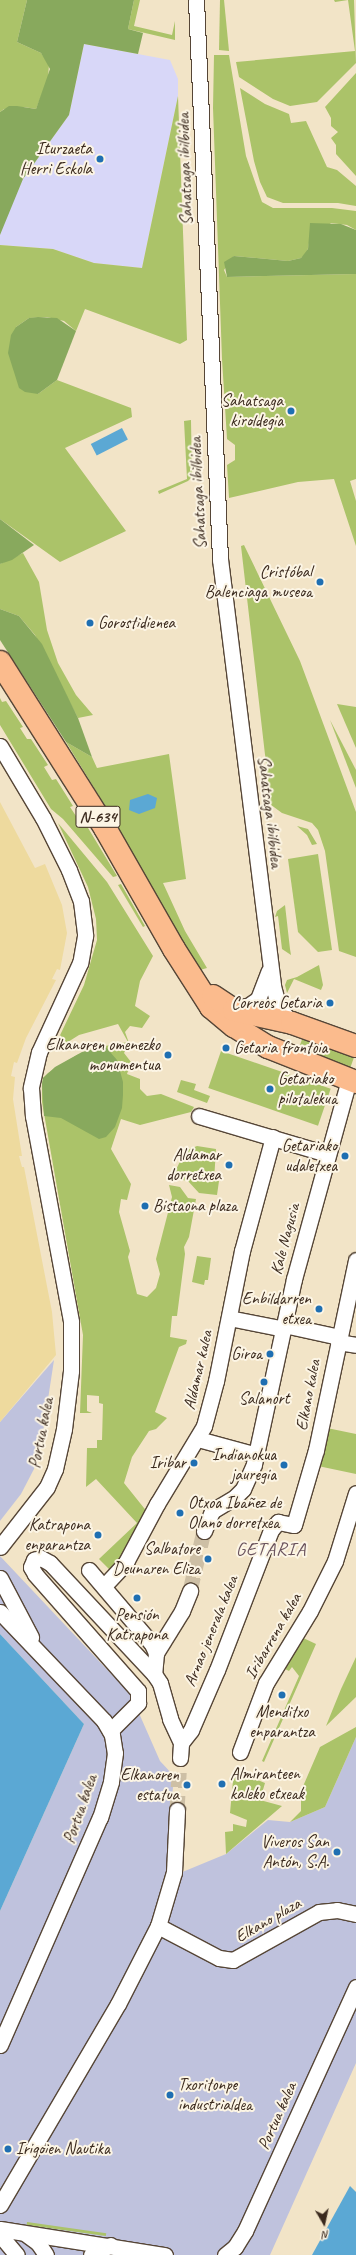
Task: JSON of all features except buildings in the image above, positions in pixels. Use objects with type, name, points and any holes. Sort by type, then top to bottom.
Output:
[{"type":"highway","name":"N-634","points":[[0,662],[105,828],[204,998],[218,1015],[253,1039],[282,1054],[353,1081]]},
{"type":"highway","name":"N-634","points":[[190,975],[231,1008],[292,1023],[356,1046]]},
{"type":"highway","points":[[269,1017],[274,1039],[282,1054]]},
{"type":"street","name":"Sahatsaga ibilbidea","points":[[196,0],[218,538],[270,969],[277,1004],[292,1023]]},
{"type":"street","name":"Portua kalea","points":[[0,746],[57,846],[75,885],[84,918],[84,944],[80,963],[39,1052],[31,1088],[35,1130],[69,1312],[72,1357],[64,1429],[52,1478],[39,1499],[0,1547]]},
{"type":"street","points":[[231,1008],[248,1006],[258,999],[270,969]]},
{"type":"street","points":[[269,1017],[266,996],[270,969]]},
{"type":"street","name":"Kale Nagusia","points":[[204,1531],[212,1511],[235,1497],[243,1489],[257,1454],[294,1279],[328,1154],[353,1081]]},
{"type":"street","points":[[199,1116],[328,1154]]},
{"type":"street","name":"Aldamar kalea","points":[[104,1586],[126,1562],[156,1504],[198,1439],[210,1406],[242,1251],[273,1137]]},
{"type":"street","name":"Elkano kalea","points":[[282,1522],[294,1525],[318,1445],[356,1260]]},
{"type":"street","points":[[229,1318],[284,1327],[339,1339],[356,1345]]},
{"type":"street","points":[[198,1439],[257,1454]]},
{"type":"street","name":"Iribarrena kalea","points":[[240,1752],[267,1681],[310,1611],[343,1540],[356,1493]]},
{"type":"street","name":"Arnao jenerala kalea","points":[[181,1743],[191,1730],[216,1672],[271,1530],[276,1524],[282,1522]]},
{"type":"street","points":[[110,1731],[138,1703],[138,1691],[35,1574],[31,1567],[34,1560],[41,1558],[50,1563],[154,1674],[160,1683],[170,1719],[181,1743],[180,1758]]},
{"type":"street","points":[[89,1570],[147,1636],[156,1653]]},
{"type":"street","points":[[0,1578],[38,1652]]},
{"type":"street","points":[[154,1674],[156,1653],[182,1610],[190,1591]]},
{"type":"street","name":"Portua kalea","points":[[0,1612],[100,1716],[110,1731],[114,1763],[104,1807],[0,2045]]},
{"type":"street","points":[[0,2205],[118,2004],[158,1926],[174,1872],[177,1810]]},
{"type":"street","name":"Elkano plaza","points":[[158,1926],[219,1958],[233,1960],[319,1912],[337,1910],[356,1914]]},
{"type":"street","name":"Portua kalea","points":[[225,2255],[235,2247],[245,2231],[356,1987]]},
{"type":"street","points":[[0,2229],[26,2235],[111,2245],[165,2255]]},
{"type":"street","points":[[0,2235],[17,2255]]},
{"type":"street","points":[[26,2235],[38,2243],[46,2255]]},
{"type":"street","points":[[91,2255],[111,2245]]},
{"type":"shaded area","name":"Iturzaeta Herri Eskola","points":[[84,44],[170,60],[178,79],[178,96],[142,268],[94,263],[53,249],[0,245],[0,235],[7,214],[23,179],[69,115]]},
{"type":"shaded area","points":[[54,1360],[43,1432],[34,1469],[21,1494],[0,1521],[0,1422]]},
{"type":"shaded area","points":[[0,1556],[131,1695],[160,1761],[174,1776],[171,1809],[183,1810],[184,1841],[180,1841],[180,1873],[226,1854],[268,1820],[290,1822],[325,1807],[356,1737],[356,2063],[270,2255],[0,2255],[0,1911],[84,1724],[0,1634]]},
{"type":"green space","points":[[0,0],[27,0],[17,42],[41,53],[49,64],[48,79],[36,109],[24,107],[4,109],[0,112]]},
{"type":"green space","points":[[27,0],[134,0],[128,29],[143,33],[138,54],[84,44],[69,115],[23,179],[0,235],[0,112],[9,106],[36,109],[50,69],[41,53],[17,42]]},
{"type":"green space","points":[[134,0],[140,0],[134,26],[172,35],[175,21],[175,40],[128,29]]},
{"type":"green space","points":[[220,0],[224,0],[229,51],[219,50]]},
{"type":"green space","points":[[334,0],[348,0],[335,2]]},
{"type":"green space","points":[[348,0],[354,0],[356,63],[317,102],[290,106],[273,99],[239,77],[236,62],[355,51]]},
{"type":"green space","name":"Sahatsaga kiroldegia","points":[[214,55],[229,55],[246,156],[262,202],[273,208],[332,208],[356,211],[356,230],[347,225],[331,223],[309,243],[307,253],[301,258],[288,261],[234,256],[224,270],[227,277],[356,274],[356,479],[350,481],[356,501],[356,546],[334,479],[298,482],[229,498],[227,465],[235,460],[235,445],[227,439],[222,359],[213,108]]},
{"type":"green space","points":[[356,73],[356,176],[336,154],[336,145],[331,138],[338,132],[331,126],[331,118],[325,107]]},
{"type":"green space","points":[[240,88],[265,104],[289,114],[291,123],[306,121],[327,167],[337,170],[356,186],[356,206],[338,203],[283,203],[267,197],[260,182],[254,161]]},
{"type":"green space","points":[[178,96],[187,340],[180,344],[85,309],[76,331],[64,321],[47,317],[29,318],[16,327],[38,394],[57,380],[131,408],[132,417],[65,448],[126,531],[60,562],[0,519],[0,245],[53,249],[94,263],[142,268]]},
{"type":"green space","points":[[310,223],[341,224],[356,230],[356,274],[227,277],[224,262],[234,256],[288,261],[301,258],[308,249]]},
{"type":"green space","points":[[29,318],[57,318],[76,331],[57,380],[38,394],[25,392],[19,388],[8,353],[11,335],[16,327]]},
{"type":"green space","points":[[191,420],[192,477],[188,481],[159,494],[158,491],[187,479],[184,421]]},
{"type":"green space","points":[[0,519],[34,545],[12,560],[0,564]]},
{"type":"green space","points":[[244,545],[300,661],[356,812],[356,957],[339,951],[325,851],[318,830],[312,823],[282,813],[263,799],[270,798],[241,546]]},
{"type":"green space","points":[[23,553],[39,582],[47,630],[58,663],[76,695],[93,715],[78,718],[35,635],[19,616],[0,609],[0,564]]},
{"type":"green space","points":[[0,609],[19,616],[42,644],[78,718],[92,757],[66,742],[0,640]]},
{"type":"green space","points":[[0,698],[2,702],[6,701],[23,727],[20,728],[27,739],[31,739],[48,765],[44,767],[52,780],[56,779],[73,806],[70,807],[78,819],[82,818],[117,876],[113,877],[63,819],[51,809],[0,725]]},
{"type":"green space","points":[[337,704],[356,707],[356,748]]},
{"type":"green space","points":[[330,720],[356,770],[356,788]]},
{"type":"green space","points":[[66,742],[92,757],[97,768],[169,754],[186,879],[163,883],[185,931],[207,968],[200,970],[196,964],[118,827]]},
{"type":"green space","points":[[58,823],[107,882],[153,956],[140,981],[135,1006],[150,1016],[142,1028],[130,1026],[125,1032],[129,1043],[124,1053],[131,1062],[127,1074],[140,1079],[140,1089],[147,1096],[161,1094],[194,1107],[191,1112],[140,1125],[121,1119],[111,1149],[131,1184],[127,1200],[121,1199],[119,1212],[130,1251],[128,1257],[137,1294],[147,1297],[156,1288],[160,1274],[156,1259],[172,1197],[169,1185],[180,1187],[188,1198],[196,1199],[189,1237],[184,1247],[185,1254],[177,1316],[172,1316],[170,1337],[187,1340],[186,1344],[179,1347],[155,1412],[167,1418],[156,1429],[149,1431],[132,1457],[124,1483],[148,1513],[111,1571],[99,1559],[137,1523],[96,1479],[86,1487],[87,1448],[97,1448],[97,1440],[102,1440],[103,1404],[99,1403],[99,1396],[87,1395],[87,1411],[92,1413],[80,1413],[83,1335],[42,1102],[42,1087],[43,1078],[48,1073],[77,1055],[99,1047],[128,1042],[118,1024],[79,1035],[52,1052],[84,985],[97,940],[96,919],[88,887]]},
{"type":"green space","points":[[297,826],[308,829],[317,844],[312,845],[307,835]]},
{"type":"green space","points":[[318,854],[332,950],[318,952],[298,932],[288,859]]},
{"type":"green space","points":[[121,884],[145,926],[143,927],[118,885]]},
{"type":"green space","points":[[285,905],[291,955],[282,949],[278,916],[275,917],[277,911]]},
{"type":"green space","points":[[319,965],[323,985],[321,990],[294,979],[287,993],[285,985],[287,980],[297,977]]},
{"type":"green space","points":[[304,1034],[356,1053],[349,1071],[298,1052]]},
{"type":"green space","points":[[105,1046],[117,1060],[123,1082],[123,1095],[122,1108],[115,1127],[106,1137],[99,1139],[61,1118],[44,1116],[42,1084],[43,1078],[55,1067],[82,1052]]},
{"type":"green space","name":"Getariako pilotalekua","points":[[221,1051],[331,1089],[318,1126],[208,1088]]},
{"type":"green space","points":[[181,1080],[196,1084],[194,1090],[210,1096],[207,1103],[177,1092]]},
{"type":"green space","points":[[197,1146],[216,1149],[214,1181],[219,1181],[217,1195],[199,1193],[188,1181],[172,1178],[185,1151]]},
{"type":"green space","points":[[197,1256],[211,1258],[208,1280],[205,1280],[204,1285],[192,1282]]},
{"type":"green space","points":[[327,1428],[356,1434],[356,1474],[318,1466]]},
{"type":"green space","points":[[299,1636],[316,1644],[264,1762],[262,1761],[299,1676],[292,1667],[289,1671],[281,1667]]},
{"type":"green space","points":[[356,1657],[356,1697],[326,1726],[341,1689]]},
{"type":"green space","points":[[356,1727],[356,1737],[325,1807],[290,1822],[301,1811],[301,1791],[320,1747]]},
{"type":"green space","points":[[234,1770],[265,1783],[260,1800],[282,1806],[226,1854],[225,1832],[233,1831],[233,1824],[246,1827],[247,1820],[230,1813]]},
{"type":"green space","points":[[27,2222],[106,2233],[106,2236],[27,2225]]},
{"type":"sand","points":[[0,802],[35,868],[45,864],[62,905],[67,933],[60,970],[57,969],[52,979],[56,980],[26,1038],[17,1063],[14,1062],[11,1076],[15,1077],[13,1099],[22,1156],[19,1156],[22,1167],[24,1167],[52,1312],[56,1355],[0,1422]]},
{"type":"water","points":[[122,428],[128,440],[97,455],[91,444]]},
{"type":"water","points":[[148,794],[157,798],[155,808],[139,814],[129,810],[130,800]]},
{"type":"water","points":[[0,1634],[84,1724],[0,1911]]},
{"type":"water","points":[[350,2186],[356,2192],[356,2255],[312,2255]]},
{"type":"tunnel","points":[[190,1591],[204,1531]]},
{"type":"tunnel","points":[[177,1810],[180,1758]]},
{"type":"place","name":"Iturzaeta Herri Eskola","points":[[100,159]]},
{"type":"place","name":"Sahatsaga kiroldegia","points":[[291,411]]},
{"type":"place","name":"Cristóbal Balenciaga museoa","points":[[320,582]]},
{"type":"place","name":"Gorostidienea","points":[[90,623]]},
{"type":"place","name":"Correos Getaria","points":[[330,1003]]},
{"type":"place","name":"Getaria frontoia","points":[[226,1048]]},
{"type":"place","name":"Elkanoren omenezko monumentua","points":[[168,1055]]},
{"type":"place","name":"Getariako pilotalekua","points":[[270,1089]]},
{"type":"place","name":"Getariako udaletxea","points":[[345,1156]]},
{"type":"place","name":"Aldamar dorretxea","points":[[229,1165]]},
{"type":"place","name":"Bistaona plaza","points":[[145,1206]]},
{"type":"place","name":"Enbildarren etxea","points":[[319,1309]]},
{"type":"place","name":"Giroa","points":[[270,1354]]},
{"type":"place","name":"Salanort","points":[[264,1382]]},
{"type":"place","name":"Iribar","points":[[194,1463]]},
{"type":"place","name":"Indianokua jauregia","points":[[284,1465]]},
{"type":"place","name":"Otxoa Ibañez de Olano dorretxea","points":[[180,1513]]},
{"type":"place","name":"Katrapona enparantza","points":[[98,1535]]},
{"type":"place","name":"Salbatore Deunaren Eliza","points":[[208,1559]]},
{"type":"place","name":"Pensión Katrapona","points":[[137,1598]]},
{"type":"place","name":"Menditxo enparantza","points":[[282,1695]]},
{"type":"place","name":"Almiranteen kaleko etxeak","points":[[222,1784]]},
{"type":"place","name":"Elkanoren estatua","points":[[187,1785]]},
{"type":"place","name":"Viveros San Antón, S.A.","points":[[337,1852]]},
{"type":"place","name":"Txoritonpe industrialdea","points":[[170,2095]]},
{"type":"place","name":"Irigoien Nautika","points":[[8,2149]]},
{"type":"district","name":"GETARIA","points":[[271,1550]]}]
